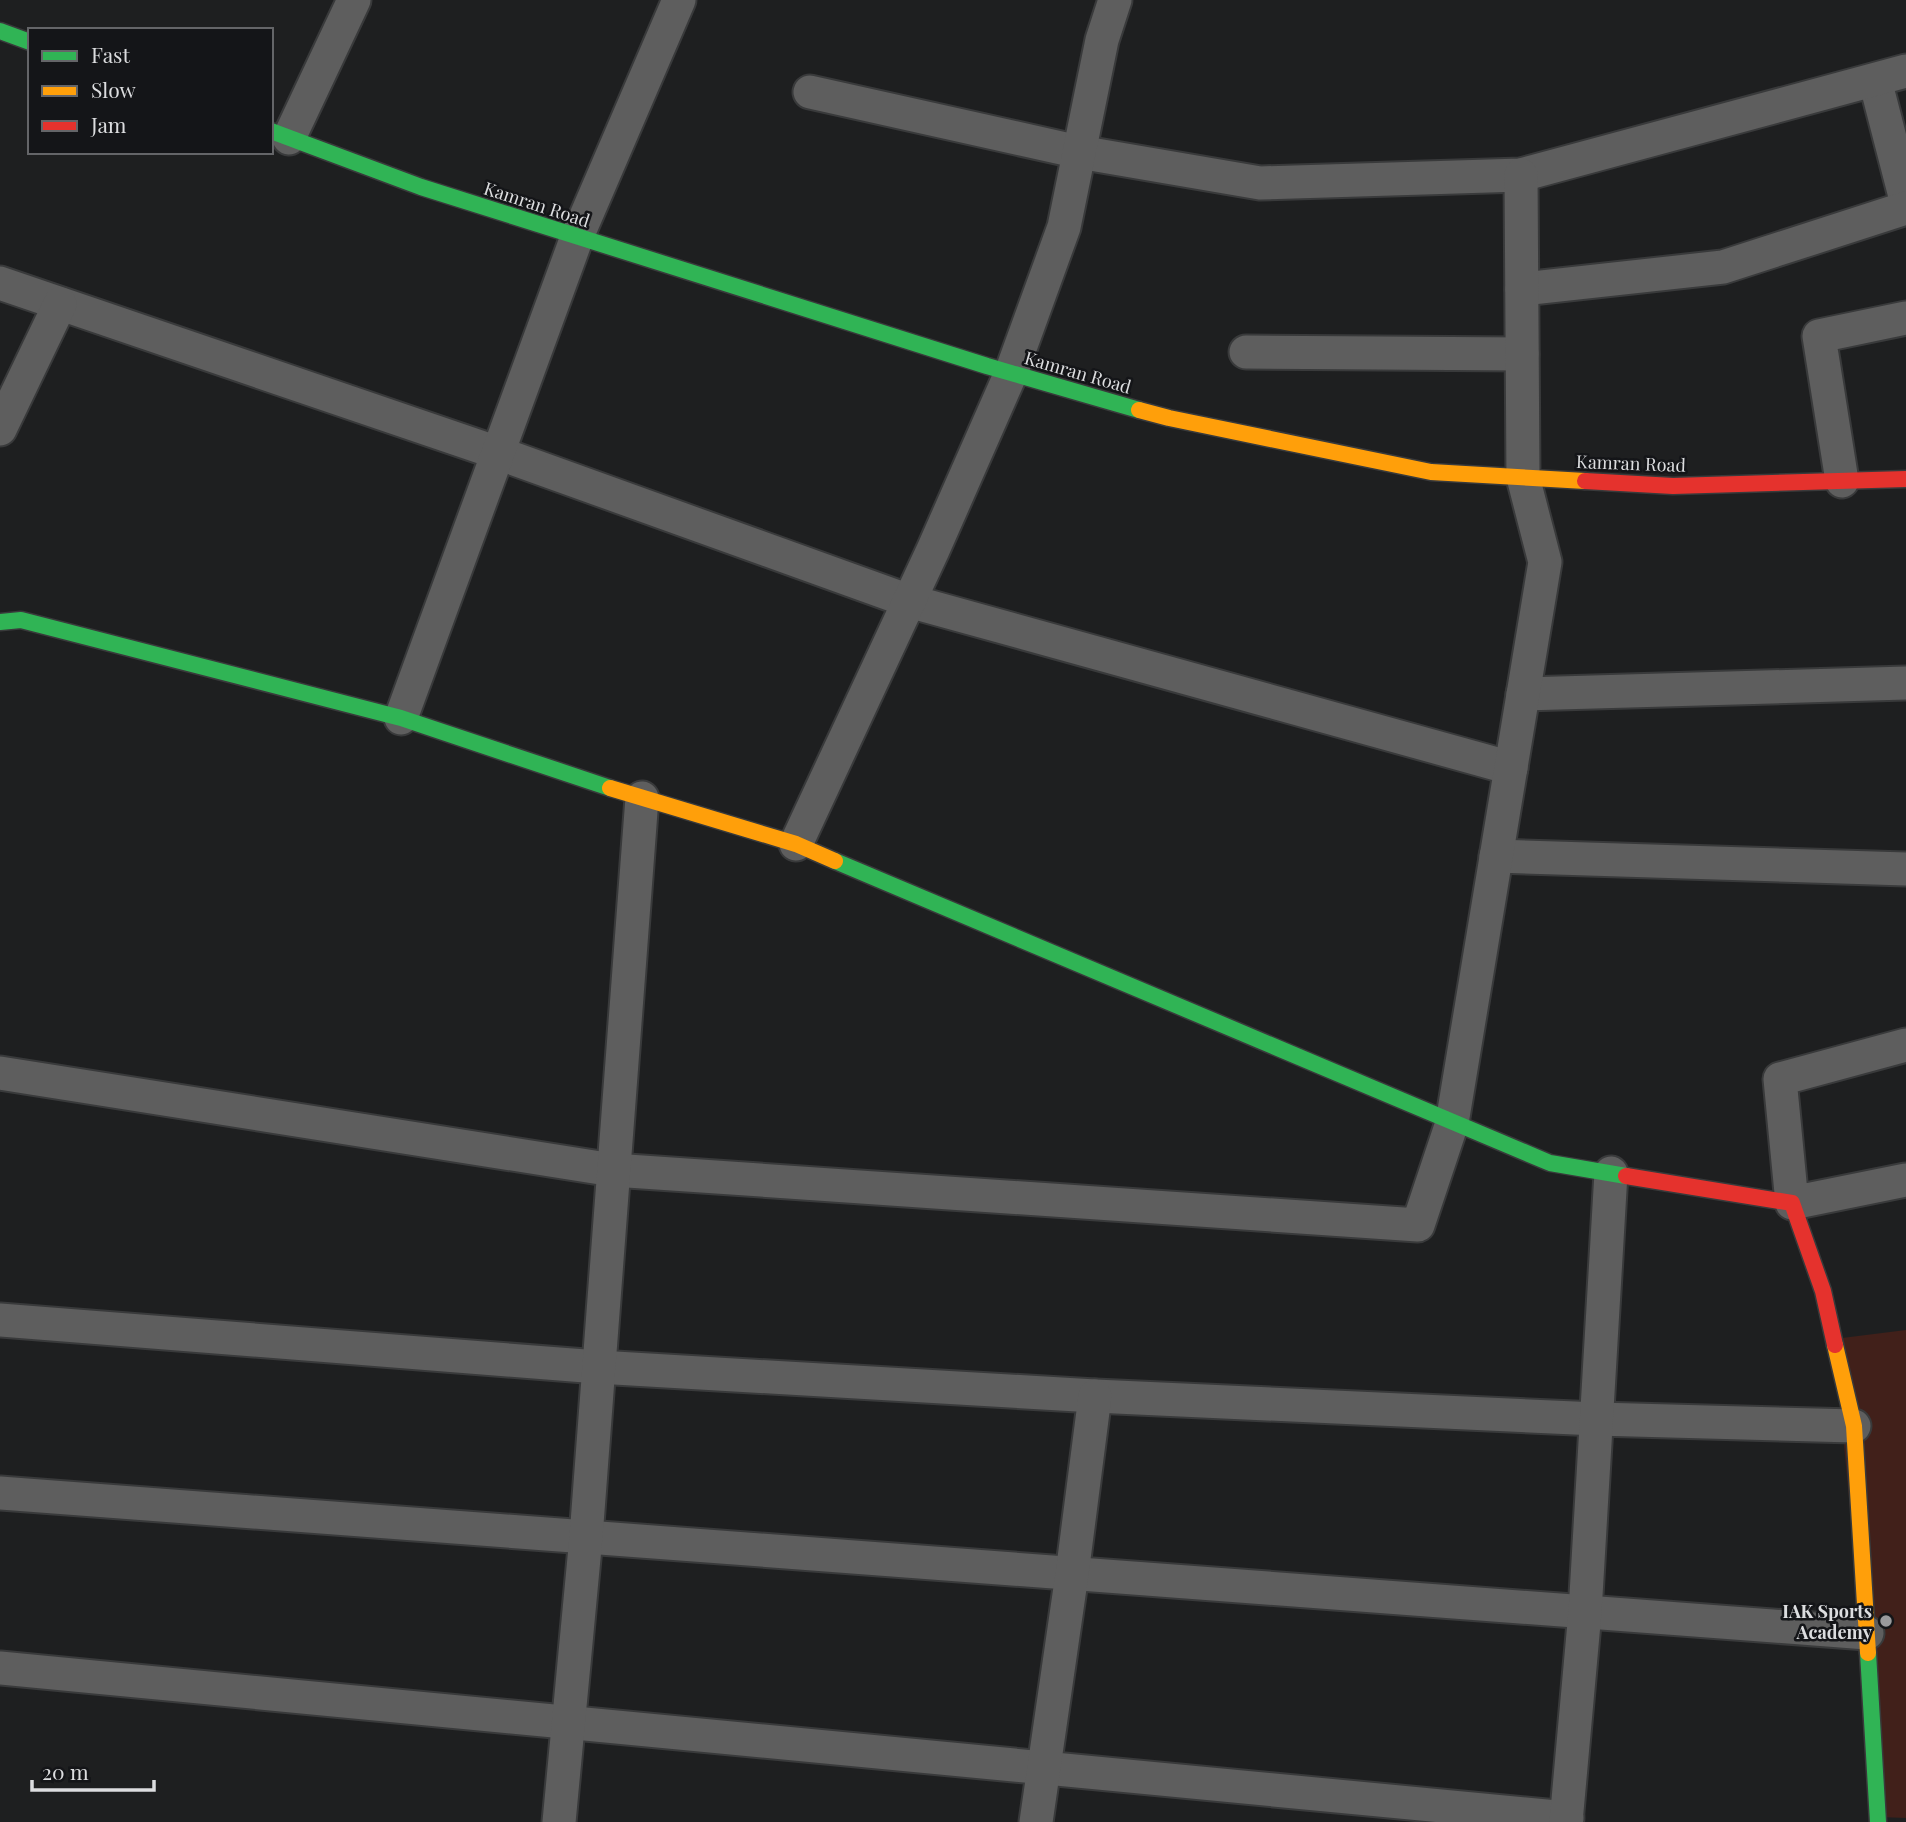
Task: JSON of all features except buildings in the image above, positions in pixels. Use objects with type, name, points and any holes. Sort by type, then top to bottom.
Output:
[{"type":"street","points":[[280,134],[354,0]]},
{"type":"street","points":[[401,718],[577,237],[679,0]]},
{"type":"street","points":[[796,844],[1011,373],[1064,227],[1102,40],[1115,0]]},
{"type":"street","points":[[0,31],[28,41]]},
{"type":"street","points":[[810,92],[1079,152],[1260,183],[1521,175],[1890,76],[1906,200]]},
{"type":"street","name":"Kamran Road","points":[[280,134],[421,187],[577,237],[1011,373],[1170,418],[1431,472],[1673,486],[1906,479]]},
{"type":"street","points":[[0,1073],[612,1170],[1418,1224],[1452,1122],[1545,562],[1523,477],[1521,175]]},
{"type":"street","points":[[1522,289],[1723,267],[1906,208]]},
{"type":"street","points":[[0,284],[498,453],[909,601],[1511,768]]},
{"type":"street","points":[[0,429],[60,304]]},
{"type":"street","points":[[1842,481],[1819,336],[1906,318]]},
{"type":"street","points":[[1246,352],[1522,354]]},
{"type":"street","points":[[0,622],[22,620],[401,718],[642,798],[796,844],[1550,1163],[1792,1202],[1906,1180]]},
{"type":"street","points":[[1523,694],[1906,683]]},
{"type":"street","points":[[559,1822],[586,1537],[642,798]]},
{"type":"street","points":[[1496,856],[1906,869]]},
{"type":"street","points":[[1878,1822],[1854,1426],[1823,1291],[1792,1202],[1780,1079],[1906,1045]]},
{"type":"street","points":[[0,1668],[1566,1820],[1585,1612],[1611,1173]]},
{"type":"street","points":[[0,1320],[598,1367],[1095,1396],[1597,1419],[1854,1426]]},
{"type":"street","points":[[1036,1822],[1095,1396]]},
{"type":"street","points":[[0,1493],[1867,1633]]},
{"type":"shaded area","name":"IAK Sports Academy","points":[[1906,1330],[1906,1818],[1879,1817],[1834,1339]]},
{"type":"traffic: fast","points":[[0,31],[28,41]]},
{"type":"traffic: fast","points":[[273,132],[421,187],[987,366],[1139,410]]},
{"type":"traffic: fast","points":[[0,622],[21,620],[401,718],[610,788]]},
{"type":"traffic: fast","points":[[835,861],[1550,1163],[1626,1176]]},
{"type":"traffic: fast","points":[[1868,1653],[1878,1822]]},
{"type":"traffic: slow","points":[[1139,410],[1431,472],[1585,481]]},
{"type":"traffic: slow","points":[[610,788],[796,844],[835,861]]},
{"type":"traffic: slow","points":[[1835,1345],[1854,1426],[1868,1653]]},
{"type":"traffic: jam","points":[[1585,481],[1673,486],[1906,479]]},
{"type":"traffic: jam","points":[[1626,1176],[1792,1203],[1823,1291],[1835,1345]]},
{"type":"place","name":"IAK Sports Academy","points":[[1886,1621]]}]
